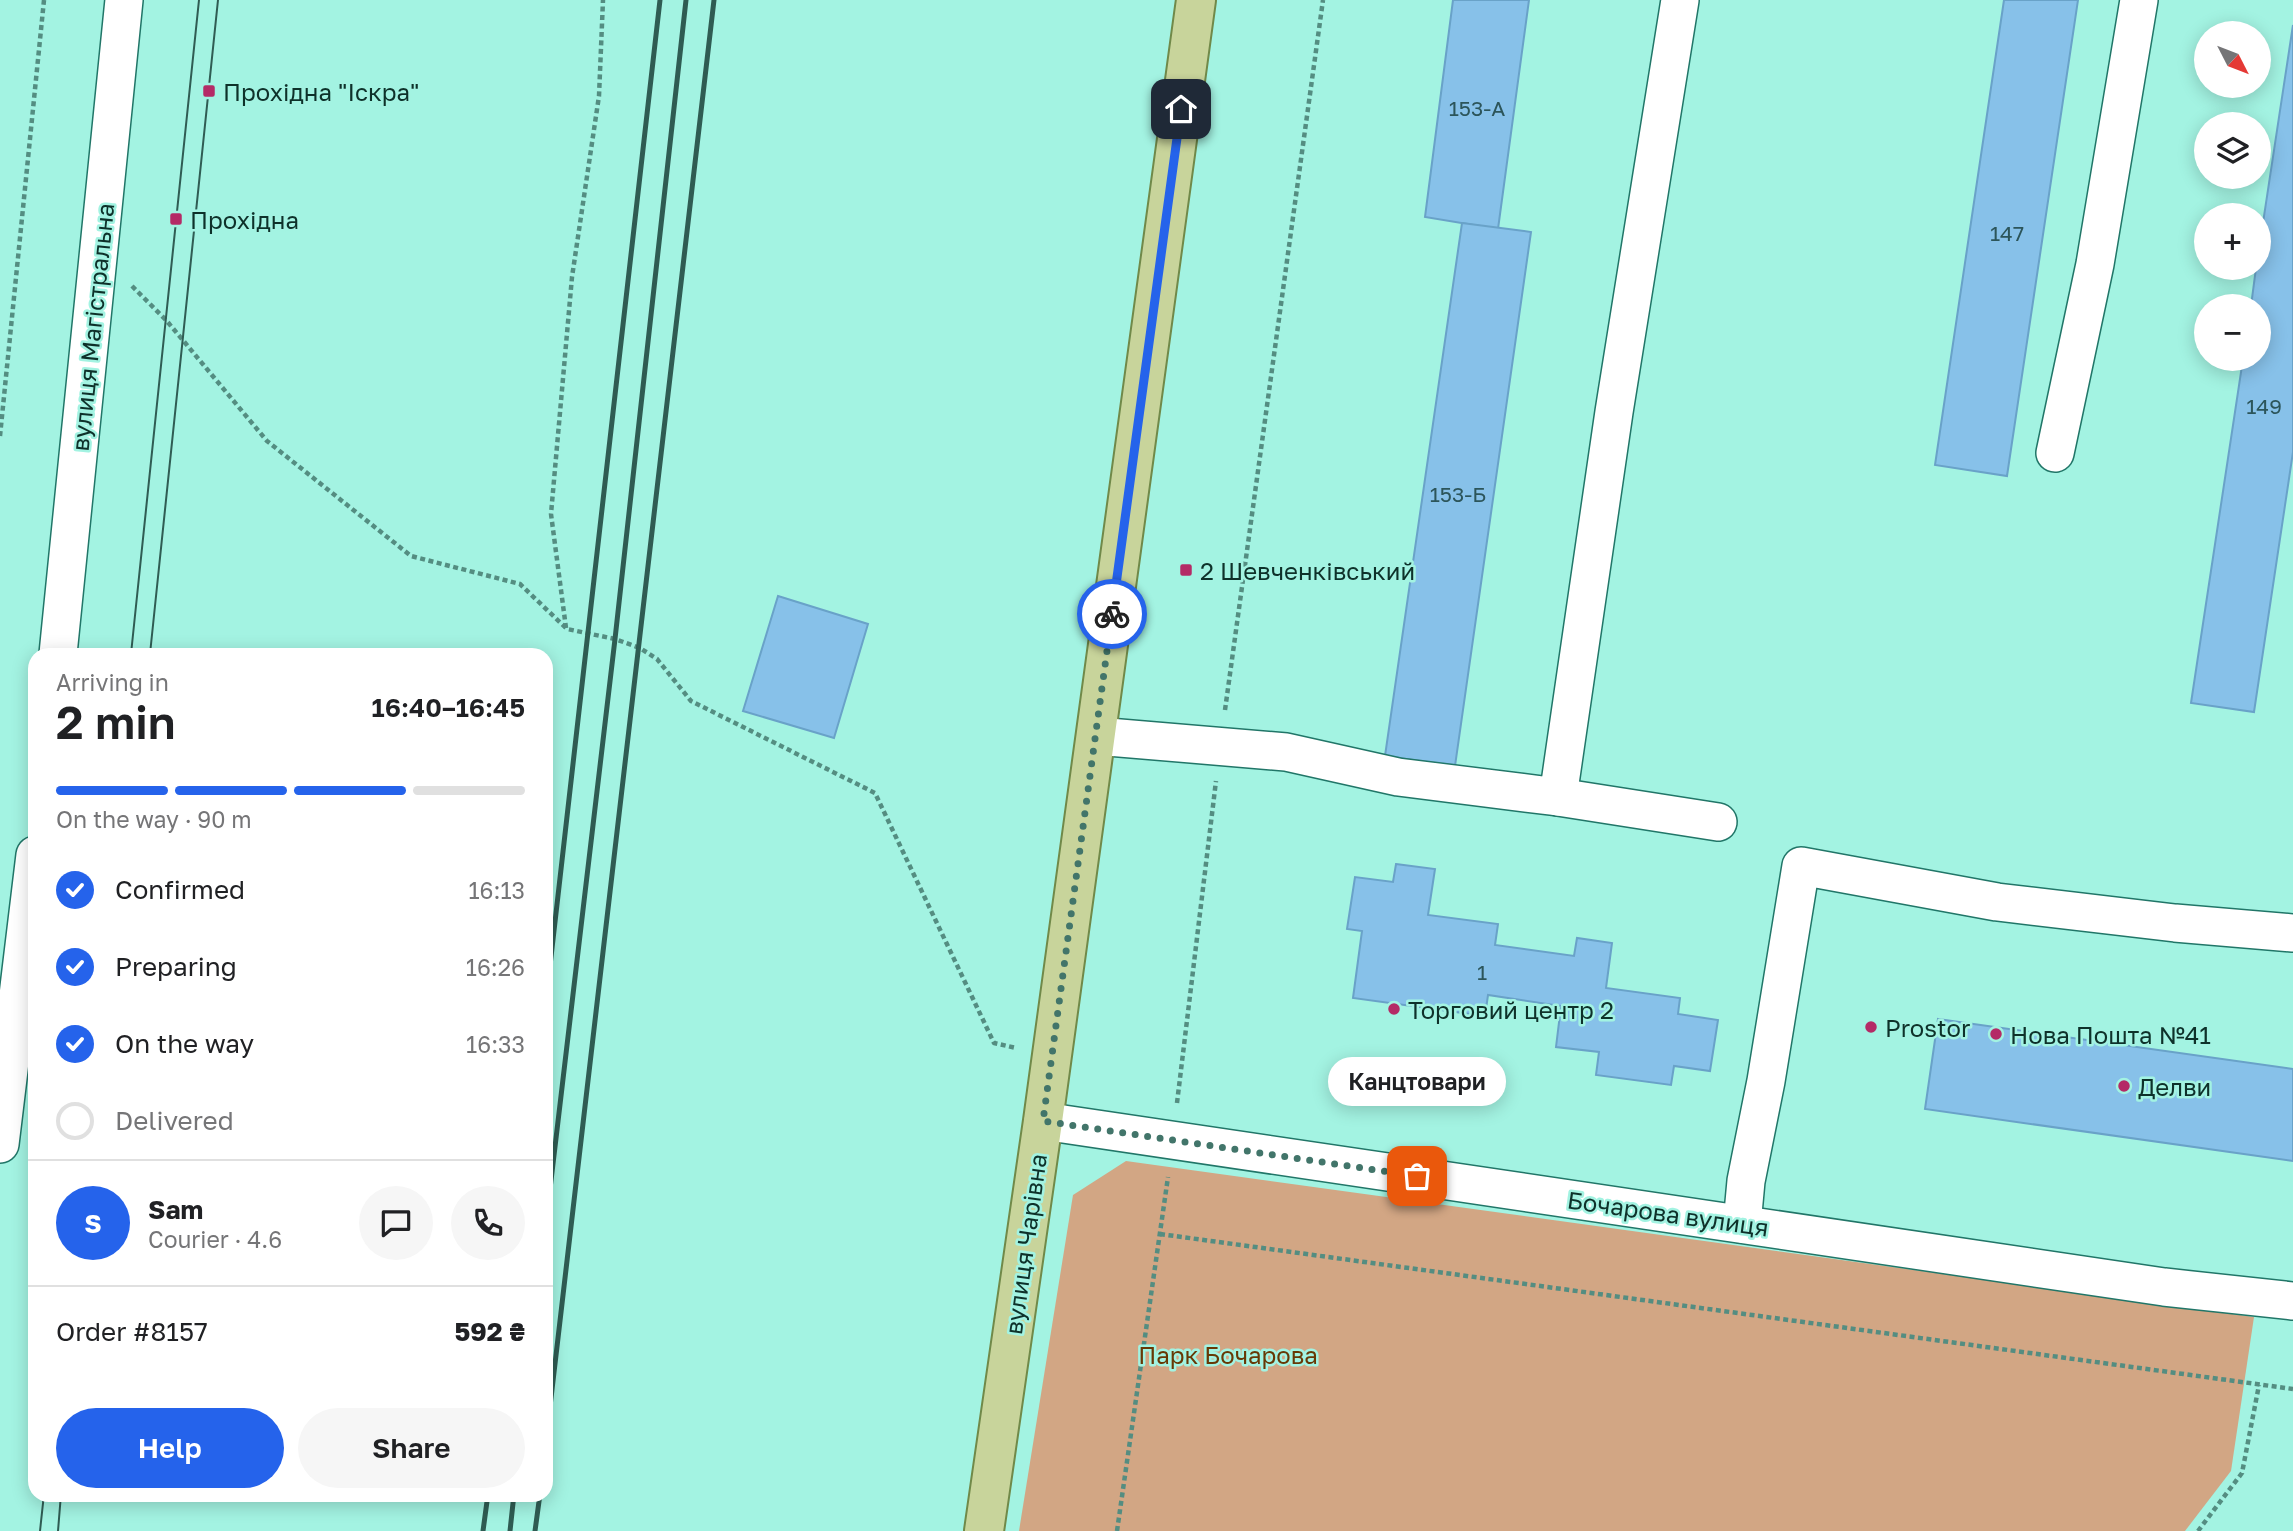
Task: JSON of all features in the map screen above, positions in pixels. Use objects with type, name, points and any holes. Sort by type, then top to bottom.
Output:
[{"type":"main road","name":"вулиця Чарівна","points":[[980,1526],[1043,1121],[1196,0]]},
{"type":"street","name":"вулиця Магістральна","points":[[59,648],[124,0]]},
{"type":"street","points":[[1558,797],[1614,412],[1680,0]]},
{"type":"street","points":[[2055,453],[2095,264],[2139,0]]},
{"type":"street","points":[[1096,736],[1286,752],[1398,777],[1558,797],[1718,822]]},
{"type":"street","points":[[1742,1224],[1746,1181],[1766,1081],[1801,866],[1997,902],[2175,923],[2293,933]]},
{"type":"street","points":[[0,1144],[28,913]]},
{"type":"street","name":"Бочарова вулиця","points":[[1043,1121],[2164,1287],[2293,1301]]},
{"type":"path","points":[[0,436],[44,0]]},
{"type":"path","points":[[566,629],[551,514],[572,277],[599,96],[603,0]]},
{"type":"path","points":[[100,253],[166,320],[267,442],[411,556],[520,584],[566,629],[615,639],[640,648],[657,659],[691,701],[875,793],[994,1043],[1051,1057]]},
{"type":"path","points":[[1160,1234],[2293,1389]]},
{"type":"path","points":[[2198,1531],[2242,1473],[2259,1385]]},
{"type":"green space","name":"Парк Бочарова","points":[[1126,1161],[2254,1317],[2231,1471],[2185,1531],[1019,1531],[1073,1195]]},
{"type":"building","points":[[1453,0],[1529,0],[1498,229],[1425,217]]},
{"type":"building","points":[[2004,0],[2078,0],[2007,476],[1935,465]]},
{"type":"building","points":[[2293,25],[2293,452],[2254,712],[2191,703],[2241,371],[2271,371],[2271,294],[2253,294],[2254,280],[2271,280],[2271,203],[2266,203],[2268,189],[2271,189],[2271,170]]},
{"type":"building","points":[[1462,223],[1531,232],[1455,766],[1385,756]]},
{"type":"building","points":[[778,596],[868,624],[834,738],[743,711]]},
{"type":"building","points":[[1396,864],[1435,869],[1428,915],[1498,924],[1495,945],[1574,956],[1577,938],[1612,943],[1606,988],[1680,998],[1678,1014],[1718,1020],[1710,1071],[1674,1066],[1671,1085],[1596,1075],[1599,1052],[1556,1047],[1561,1006],[1488,995],[1485,1016],[1353,998],[1362,931],[1347,929],[1355,877],[1393,882]]},
{"type":"building","points":[[1938,1019],[2293,1069],[2293,1161],[1925,1109]]},
{"type":"tram line","points":[[132,648],[199,0]]},
{"type":"tram line","points":[[151,648],[218,0]]},
{"type":"tram line","points":[[40,1531],[43,1502]]},
{"type":"tram line","points":[[58,1531],[60,1502]]},
{"type":"railway","points":[[553,940],[660,0]]},
{"type":"railway","points":[[553,1164],[686,0]]},
{"type":"railway","points":[[553,1381],[714,0]]},
{"type":"railway","points":[[483,1531],[487,1502]]},
{"type":"railway","points":[[510,1531],[513,1502]]},
{"type":"railway","points":[[535,1531],[539,1502]]},
{"type":"way so far","points":[[1112,614],[1043,1121],[1417,1176]]},
{"type":"place","name":"Прохідна \"Іскра\"","points":[[209,91]]},
{"type":"place","name":"Прохідна","points":[[176,219]]},
{"type":"place","name":"2 Шевченківський","points":[[1186,570]]},
{"type":"place","name":"Торговий центр 2","points":[[1394,1009]]},
{"type":"place","name":"Prostor","points":[[1871,1027]]},
{"type":"place","name":"Нова Пошта №41","points":[[1996,1034]]},
{"type":"place","name":"Делви","points":[[2124,1086]]},
{"type":"place","name":"Канцтовари","points":[[1417,1176]]},
{"type":"route","points":[[1112,614],[1181,109]]}]
